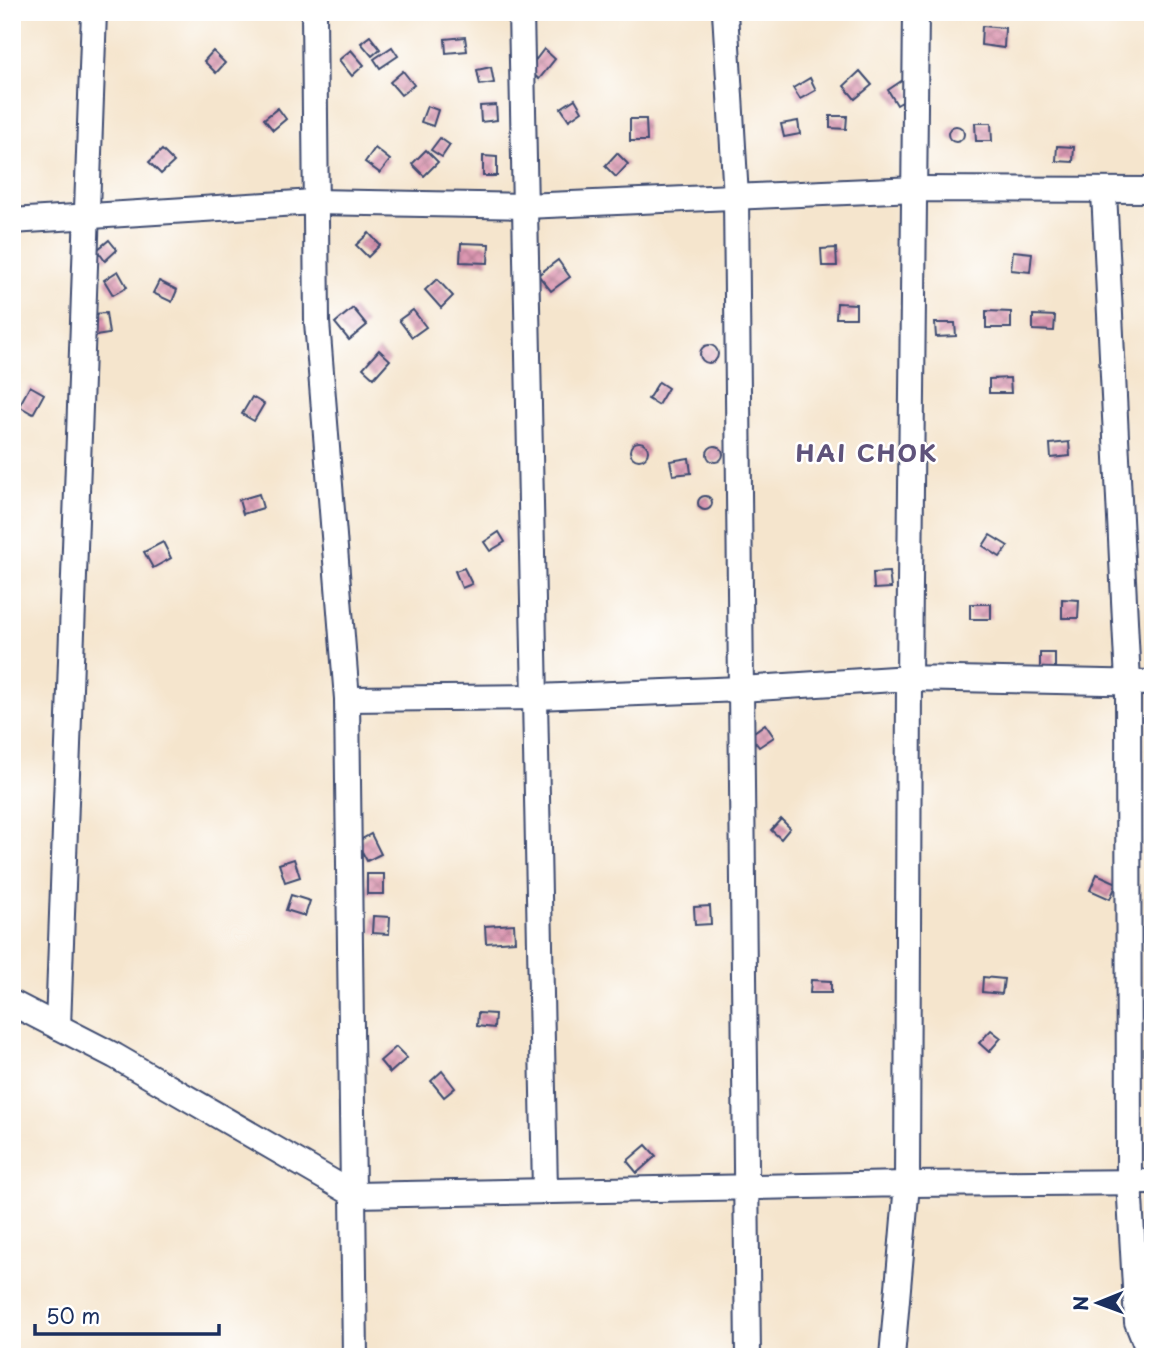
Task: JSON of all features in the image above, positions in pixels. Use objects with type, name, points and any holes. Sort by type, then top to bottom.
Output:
[{"type":"street","points":[[58,1027],[94,12]]},
{"type":"street","points":[[314,12],[317,322],[347,699],[355,1357]]},
{"type":"street","points":[[521,12],[545,1190]]},
{"type":"street","points":[[726,12],[736,197],[748,1357]]},
{"type":"street","points":[[892,1357],[907,1184],[916,12]]},
{"type":"street","points":[[12,221],[314,202],[525,206],[916,189],[1104,192],[1153,190]]},
{"type":"street","points":[[1104,192],[1141,682],[1141,1182],[1137,1322],[1151,1357]]},
{"type":"street","points":[[347,699],[536,697],[741,689],[909,678],[1141,682]]},
{"type":"street","points":[[12,1003],[115,1056],[355,1195],[1141,1182]]},
{"type":"building","points":[[982,26],[1005,28],[1004,48],[981,45]]},
{"type":"building","points":[[370,36],[380,49],[372,56],[361,43]]},
{"type":"building","points":[[465,37],[467,51],[446,53],[445,39]]},
{"type":"building","points":[[392,47],[398,56],[380,68],[374,59]]},
{"type":"building","points":[[544,49],[555,59],[539,79],[528,70]]},
{"type":"building","points":[[351,50],[364,65],[352,76],[339,60]]},
{"type":"building","points":[[213,51],[225,63],[216,73],[204,61]]},
{"type":"building","points":[[491,67],[494,83],[480,85],[477,70]]},
{"type":"building","points":[[403,71],[414,85],[401,95],[390,82]]},
{"type":"building","points":[[860,71],[872,85],[855,99],[844,86]]},
{"type":"building","points":[[810,78],[816,90],[800,99],[793,88]]},
{"type":"building","points":[[903,80],[912,96],[897,105],[888,90]]},
{"type":"building","points":[[575,99],[582,111],[569,120],[561,108]]},
{"type":"building","points":[[496,105],[497,120],[481,122],[480,106]]},
{"type":"building","points":[[427,106],[438,110],[433,126],[421,122]]},
{"type":"building","points":[[278,108],[286,119],[273,130],[264,119]]},
{"type":"building","points":[[830,116],[847,116],[846,129],[830,128]]},
{"type":"building","points":[[630,119],[646,119],[647,141],[630,141]]},
{"type":"building","points":[[798,121],[800,134],[784,137],[781,124]]},
{"type":"building","points":[[975,123],[991,123],[992,141],[976,141]]},
{"type":"building","points":[[953,126],[959,126],[964,134],[962,140],[953,142],[948,137],[948,131]]},
{"type":"building","points":[[440,138],[450,145],[442,157],[431,150]]},
{"type":"building","points":[[1057,146],[1074,147],[1073,162],[1056,161]]},
{"type":"building","points":[[375,148],[390,160],[380,173],[365,162]]},
{"type":"building","points":[[162,150],[174,162],[161,174],[149,162]]},
{"type":"building","points":[[426,150],[438,162],[424,176],[412,164]]},
{"type":"building","points":[[617,153],[628,164],[616,177],[605,166]]},
{"type":"building","points":[[483,156],[497,157],[497,176],[483,176]]},
{"type":"building","points":[[369,233],[380,245],[368,257],[356,245]]},
{"type":"building","points":[[109,240],[117,250],[105,261],[97,250]]},
{"type":"building","points":[[461,243],[489,244],[488,263],[460,262]]},
{"type":"building","points":[[836,248],[837,266],[822,266],[821,249]]},
{"type":"building","points":[[1013,251],[1032,253],[1030,272],[1011,270]]},
{"type":"building","points":[[558,260],[570,277],[551,291],[538,275]]},
{"type":"building","points":[[118,271],[127,287],[113,295],[104,280]]},
{"type":"building","points":[[437,279],[453,296],[441,308],[425,290]]},
{"type":"building","points":[[159,281],[177,290],[172,302],[153,293]]},
{"type":"building","points":[[837,303],[856,304],[856,318],[836,318]]},
{"type":"building","points":[[353,308],[367,325],[349,340],[335,323]]},
{"type":"building","points":[[413,310],[426,327],[412,337],[399,320]]},
{"type":"building","points":[[986,311],[1011,312],[1011,328],[986,328]]},
{"type":"building","points":[[106,313],[109,334],[95,336],[92,314]]},
{"type":"building","points":[[1033,315],[1055,316],[1054,331],[1033,330]]},
{"type":"building","points":[[935,323],[955,323],[956,336],[936,337]]},
{"type":"building","points":[[705,345],[713,345],[718,354],[716,361],[705,363],[700,358],[700,350]]},
{"type":"building","points":[[379,350],[390,360],[374,378],[363,368]]},
{"type":"building","points":[[1010,378],[1011,393],[989,393],[989,379]]},
{"type":"building","points":[[659,382],[668,388],[658,405],[648,399]]},
{"type":"building","points":[[30,386],[44,394],[33,414],[19,406]]},
{"type":"building","points":[[252,397],[264,404],[254,421],[242,414]]},
{"type":"building","points":[[639,442],[645,445],[648,451],[645,457],[639,460],[633,457],[630,451],[633,445]]},
{"type":"building","points":[[1069,442],[1070,456],[1051,458],[1050,444]]},
{"type":"building","points":[[715,446],[721,448],[721,460],[715,462],[709,460],[707,454],[709,448]]},
{"type":"building","points":[[689,458],[691,473],[673,475],[670,461]]},
{"type":"building","points":[[259,494],[263,508],[243,514],[239,500]]},
{"type":"building","points":[[702,496],[708,496],[712,503],[708,510],[702,510],[698,506],[698,500]]},
{"type":"building","points":[[499,532],[505,542],[490,551],[484,542]]},
{"type":"building","points":[[990,535],[1008,546],[1000,557],[983,546]]},
{"type":"building","points":[[163,542],[171,558],[153,568],[144,552]]},
{"type":"building","points":[[464,568],[472,584],[462,588],[455,571]]},
{"type":"building","points":[[889,572],[891,588],[874,589],[873,573]]},
{"type":"building","points":[[1062,599],[1079,600],[1078,618],[1062,618]]},
{"type":"building","points":[[970,604],[991,604],[991,619],[970,619]]},
{"type":"building","points":[[1040,653],[1055,653],[1055,668],[1040,668]]},
{"type":"building","points":[[765,724],[774,737],[759,747],[750,735]]},
{"type":"building","points":[[781,819],[790,828],[781,839],[771,830]]},
{"type":"building","points":[[371,834],[381,854],[367,861],[357,842]]},
{"type":"building","points":[[294,859],[300,877],[285,882],[279,864]]},
{"type":"building","points":[[367,874],[384,874],[384,894],[367,894]]},
{"type":"building","points":[[1097,874],[1117,883],[1110,899],[1090,890]]},
{"type":"building","points":[[291,895],[310,901],[305,916],[286,910]]},
{"type":"building","points":[[710,906],[711,924],[695,925],[694,907]]},
{"type":"building","points":[[373,916],[390,917],[389,934],[372,933]]},
{"type":"building","points":[[514,924],[515,941],[486,943],[485,926]]},
{"type":"building","points":[[983,977],[1004,979],[1002,994],[982,992]]},
{"type":"building","points":[[811,980],[831,981],[831,993],[810,993]]},
{"type":"building","points":[[478,1013],[495,1014],[494,1028],[477,1026]]},
{"type":"building","points":[[991,1030],[1001,1038],[989,1052],[979,1043]]},
{"type":"building","points":[[396,1047],[407,1058],[390,1073],[380,1061]]},
{"type":"building","points":[[442,1071],[455,1088],[444,1097],[431,1081]]},
{"type":"building","points":[[646,1145],[656,1156],[637,1173],[627,1161]]},
{"type":"district","name":"HAI CHOK","points":[[867,454]]}]
